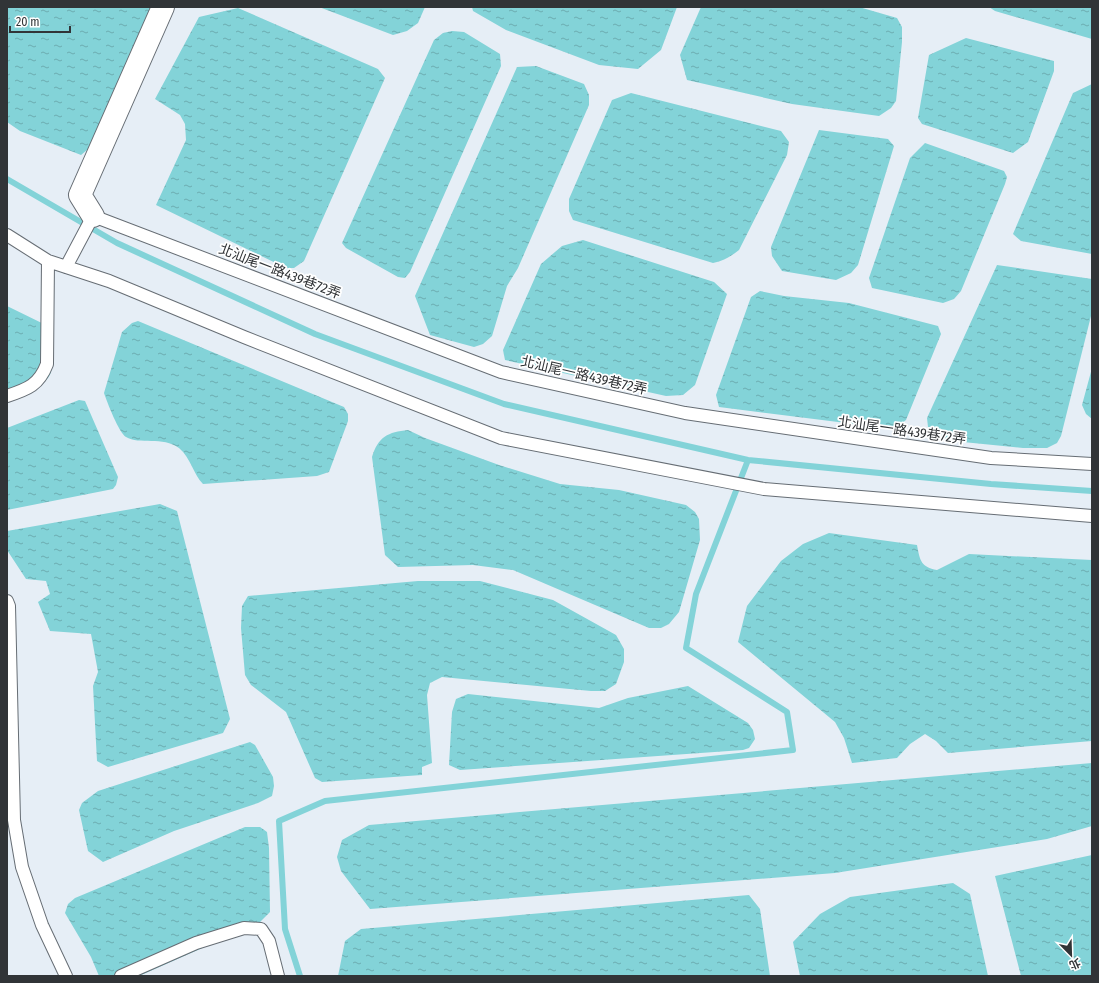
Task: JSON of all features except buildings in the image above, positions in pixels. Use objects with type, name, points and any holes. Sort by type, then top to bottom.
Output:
[{"type":"street","points":[[93,216],[80,195],[163,7]]},
{"type":"lane","points":[[66,267],[93,216]]},
{"type":"lane","name":"北汕尾一路439巷72弄","points":[[93,216],[501,372],[685,413],[991,458],[1092,464]]},
{"type":"lane","points":[[7,235],[48,261],[110,281],[244,337],[501,438],[764,489],[1092,516]]},
{"type":"lane","points":[[7,396],[28,389],[43,375],[47,364],[48,261]]},
{"type":"lane","points":[[7,601],[9,606],[14,820],[22,867],[42,925],[66,976]]},
{"type":"lane","points":[[121,976],[196,943],[244,928],[260,929],[269,941],[278,976]]},
{"type":"water","points":[[7,7],[170,7],[117,125],[81,155],[20,131],[7,122]]},
{"type":"water","points":[[319,7],[425,7],[418,23],[407,31],[393,35]]},
{"type":"water","points":[[472,7],[677,7],[661,50],[638,69],[599,65],[506,30],[473,11]]},
{"type":"water","points":[[701,7],[859,7],[897,18],[902,27],[902,42],[896,101],[891,108],[879,116],[792,104],[687,80],[680,55]]},
{"type":"water","points":[[989,7],[1092,7],[1092,39],[995,11]]},
{"type":"water","points":[[238,8],[378,69],[385,78],[304,261],[294,268],[286,268],[156,205],[186,140],[185,124],[180,115],[155,99],[199,17]]},
{"type":"water","points":[[452,31],[464,32],[500,54],[501,66],[410,272],[405,278],[398,277],[346,248],[342,243],[434,40],[443,33]]},
{"type":"water","points":[[966,38],[1054,61],[1054,71],[1028,142],[1013,153],[922,124],[918,118],[929,55]]},
{"type":"water","points":[[536,66],[584,84],[589,95],[589,105],[518,268],[507,286],[492,336],[483,344],[474,347],[430,335],[415,296],[517,67]]},
{"type":"water","points":[[1092,84],[1092,254],[1021,241],[1013,234],[1073,93]]},
{"type":"water","points":[[631,93],[781,131],[789,142],[787,155],[739,250],[730,256],[713,263],[573,220],[569,211],[569,199],[612,100]]},
{"type":"water","points":[[819,130],[888,139],[894,146],[858,265],[851,273],[836,280],[782,271],[772,256],[771,247]]},
{"type":"water","points":[[925,143],[1004,171],[1007,177],[961,291],[954,299],[943,303],[872,288],[869,278],[910,158]]},
{"type":"water","points":[[583,240],[714,282],[727,294],[695,385],[683,395],[666,396],[505,360],[503,350],[541,264],[562,246]]},
{"type":"water","points":[[997,265],[1092,279],[1092,312],[1061,436],[1057,443],[1047,448],[1023,448],[933,439],[928,427],[927,418]]},
{"type":"water","points":[[760,291],[784,296],[849,303],[938,326],[941,334],[906,420],[894,429],[719,407],[716,395],[751,297]]},
{"type":"water","points":[[7,306],[52,328],[53,363],[50,375],[43,382],[23,392],[7,396]]},
{"type":"water","points":[[138,321],[344,407],[348,414],[348,421],[329,472],[317,476],[203,484],[183,452],[173,444],[159,441],[131,439],[126,437],[110,410],[104,393],[122,332],[132,323]]},
{"type":"water","points":[[1092,368],[1092,419],[1086,414],[1082,405]]},
{"type":"water","points":[[79,400],[85,401],[118,477],[116,485],[113,489],[7,510],[7,428]]},
{"type":"water","points":[[408,430],[425,438],[499,465],[560,484],[619,490],[686,505],[695,512],[699,519],[700,540],[679,612],[669,624],[661,628],[649,628],[513,570],[473,565],[398,567],[385,555],[372,457],[377,445],[389,434]]},
{"type":"water","points":[[160,504],[177,511],[230,719],[223,733],[108,767],[97,761],[93,686],[98,672],[91,634],[50,631],[38,602],[50,594],[46,581],[26,579],[7,550],[7,531]]},
{"type":"water","points":[[829,533],[917,545],[920,559],[924,565],[937,570],[969,554],[1092,560],[1092,741],[948,753],[936,741],[925,734],[910,744],[897,758],[852,763],[844,738],[835,722],[738,642],[747,606],[781,561],[803,544]]},
{"type":"water","points":[[418,581],[480,581],[553,600],[616,635],[624,649],[624,662],[616,684],[605,691],[591,691],[442,677],[430,683],[427,695],[432,763],[422,767],[422,775],[322,782],[315,778],[286,712],[251,685],[245,675],[241,628],[242,606],[248,596]]},
{"type":"water","points":[[688,686],[748,723],[753,730],[755,739],[749,748],[743,750],[460,770],[449,765],[452,712],[456,699],[468,694],[599,708],[628,698]]},
{"type":"water","points":[[250,742],[255,745],[273,777],[274,786],[272,796],[258,803],[174,831],[103,862],[88,851],[79,810],[82,803],[98,791]]},
{"type":"water","points":[[1092,763],[1092,826],[1047,839],[835,873],[370,909],[341,871],[337,857],[342,840],[369,825]]},
{"type":"water","points":[[245,827],[260,827],[267,832],[269,848],[270,912],[259,923],[139,976],[99,976],[91,957],[65,913],[68,904],[75,898]]},
{"type":"water","points":[[1092,855],[1092,976],[1021,976],[995,876]]},
{"type":"water","points":[[953,883],[970,894],[988,976],[800,976],[793,942],[820,914],[850,897]]},
{"type":"water","points":[[749,895],[760,909],[770,976],[338,976],[345,941],[361,929]]},
{"type":"waterway","points":[[7,179],[117,243],[315,334],[504,404],[748,460],[991,484],[1092,491]]},
{"type":"waterway","points":[[300,976],[285,929],[279,821],[325,801],[793,750],[787,712],[686,648],[696,594],[748,460]]}]
